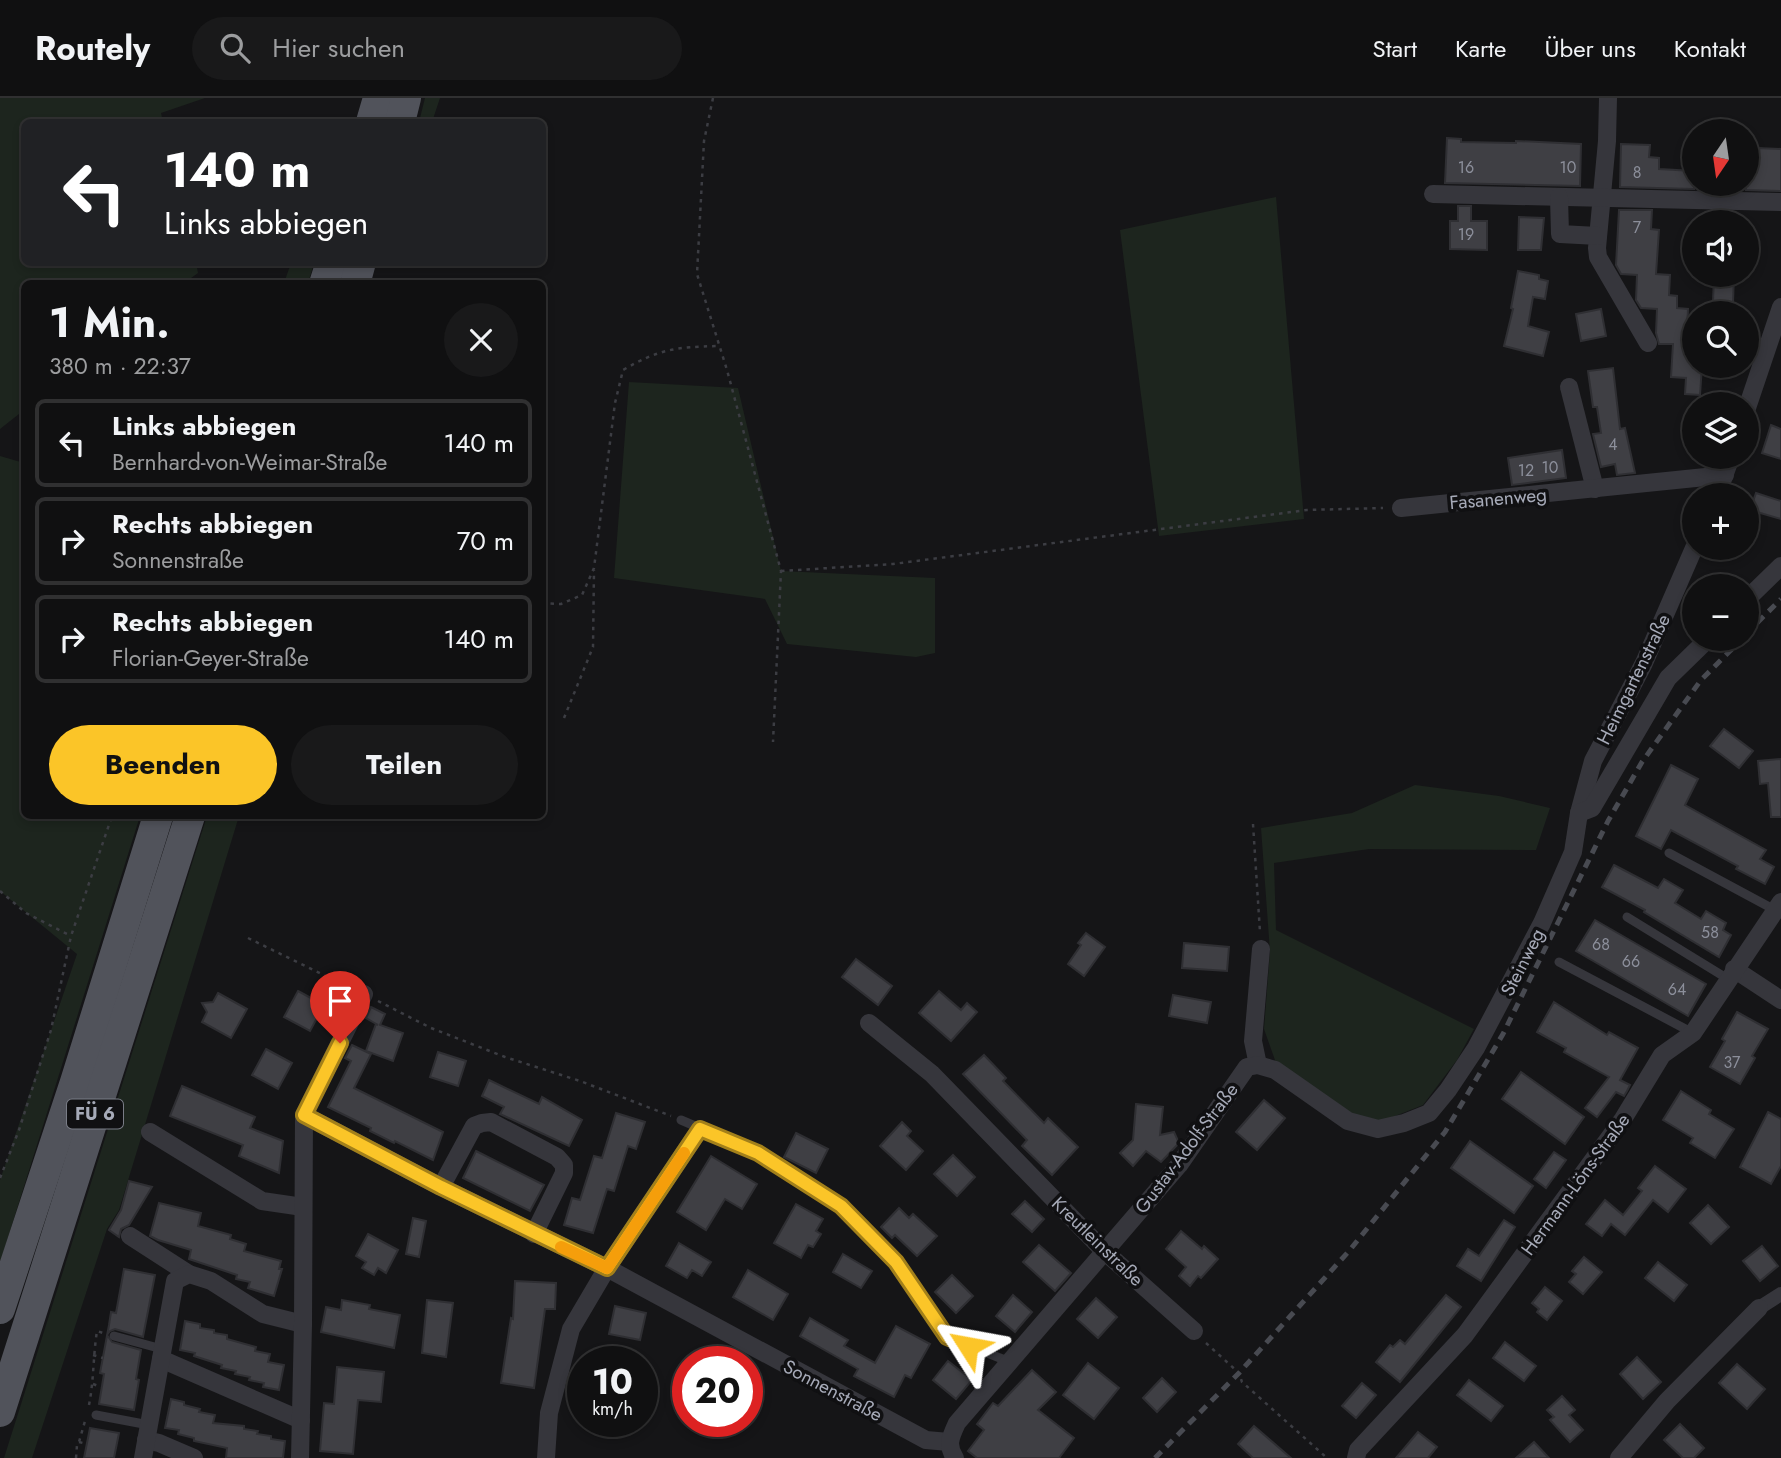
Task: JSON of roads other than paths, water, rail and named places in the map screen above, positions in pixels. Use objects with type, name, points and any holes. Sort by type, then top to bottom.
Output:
[{"type":"main road","points":[[372,119],[378,98]]},
{"type":"main road","points":[[401,119],[406,98]]},
{"type":"main road","name":"FÜ 6","points":[[0,1309],[79,1070],[157,819]]},
{"type":"main road","name":"FÜ 6","points":[[0,1412],[189,819]]},
{"type":"street","points":[[1608,98],[1598,257],[1648,343]]},
{"type":"street","points":[[1433,194],[1781,202]]},
{"type":"street","points":[[1559,197],[1560,234],[1598,236]]},
{"type":"street","points":[[1752,392],[1781,307]]},
{"type":"street","points":[[1569,387],[1595,489]]},
{"type":"street","points":[[1722,483],[1727,469]]},
{"type":"street","name":"Fasanenweg","points":[[1401,508],[1725,475]]},
{"type":"street","name":"Heimgartenstraße","points":[[1579,813],[1593,761],[1644,663],[1689,560]]},
{"type":"street","points":[[1759,587],[1781,566]]},
{"type":"street","points":[[1579,813],[1592,808],[1668,678],[1696,651]]},
{"type":"street","points":[[1644,663],[1668,678]]},
{"type":"street","name":"Steinweg","points":[[1253,1066],[1275,1070],[1348,1121],[1378,1129],[1429,1113],[1476,1048],[1542,923],[1573,852],[1579,813]]},
{"type":"street","name":"Hermann-Löns-Straße","points":[[1356,1458],[1358,1450],[1465,1335],[1623,1119],[1662,1055],[1693,1033],[1778,906]]},
{"type":"street","points":[[1253,1066],[1261,949]]},
{"type":"street","points":[[1731,974],[1781,1000]]},
{"type":"street","points":[[300,1458],[304,1115],[365,994]]},
{"type":"street","name":"Kreutleinstraße","points":[[869,1023],[932,1074],[1104,1251],[1194,1331]]},
{"type":"street","name":"Gustav-Adolf-Straße","points":[[952,1450],[957,1423],[1179,1165],[1253,1066]]},
{"type":"street","name":"Sonnenstraße","points":[[304,1115],[534,1234],[607,1268],[926,1440],[952,1450]]},
{"type":"street","points":[[441,1187],[474,1126],[491,1122],[557,1157],[564,1165],[564,1173],[534,1234]]},
{"type":"street","points":[[546,1458],[550,1413],[570,1329],[607,1268],[700,1129]]},
{"type":"street","points":[[150,1132],[262,1201],[303,1207]]},
{"type":"street","points":[[130,1236],[189,1274],[211,1281],[263,1314],[303,1324]]},
{"type":"street","points":[[189,1274],[175,1281],[146,1441],[159,1443],[194,1458]]},
{"type":"street","points":[[1619,1458],[1667,1401],[1759,1308],[1781,1294]]},
{"type":"street","points":[[162,1354],[301,1420]]},
{"type":"lane","points":[[1669,853],[1778,906]]},
{"type":"lane","points":[[1627,917],[1731,974]]},
{"type":"lane","points":[[1559,962],[1693,1033]]},
{"type":"lane","points":[[681,1120],[758,1153],[841,1206],[896,1262],[947,1337],[1010,1362]]},
{"type":"lane","points":[[114,1336],[162,1354]]},
{"type":"lane","points":[[96,1415],[146,1441]]},
{"type":"railway","points":[[1759,621],[1781,599]]},
{"type":"railway","points":[[1155,1458],[1239,1373],[1349,1251],[1445,1132],[1503,1034],[1608,821],[1642,762],[1701,680],[1730,651]]}]
